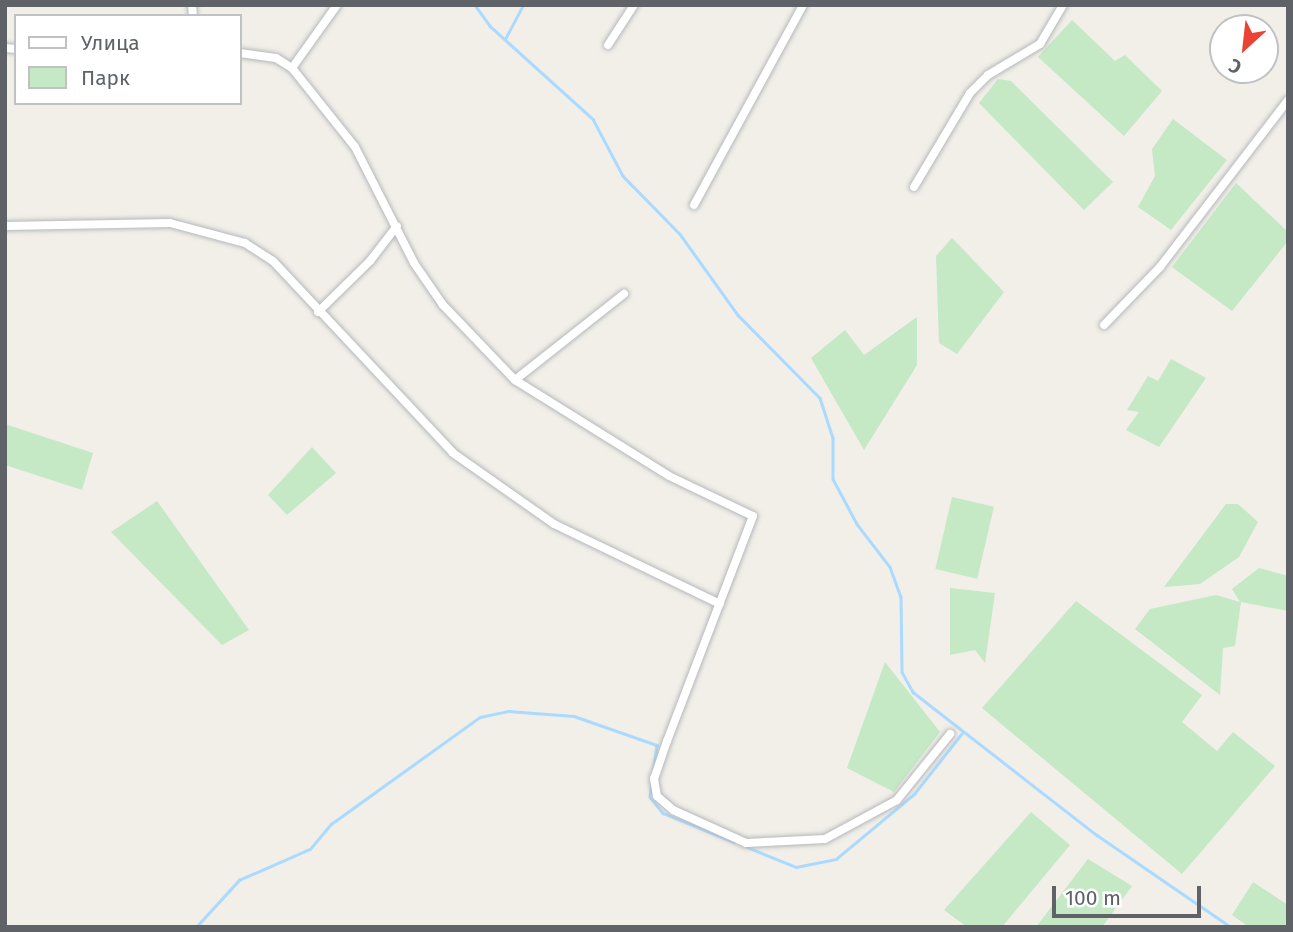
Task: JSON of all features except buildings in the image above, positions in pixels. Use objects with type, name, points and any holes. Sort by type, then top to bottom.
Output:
[{"type":"street","points":[[292,68],[337,5]]},
{"type":"street","points":[[608,45],[634,5]]},
{"type":"street","points":[[694,205],[803,5]]},
{"type":"street","points":[[914,187],[970,93],[988,75],[1040,44],[1063,5]]},
{"type":"street","points":[[242,53],[276,58],[292,68],[355,147],[443,305],[515,380],[669,476],[753,516],[654,779],[657,796],[673,810],[746,843],[825,839],[897,800],[950,734]]},
{"type":"street","points":[[1104,325],[1160,267],[1288,100]]},
{"type":"street","points":[[5,226],[170,223],[211,230],[273,261],[453,453],[510,497],[554,524],[720,604]]},
{"type":"street","points":[[318,312],[370,261],[397,226]]},
{"type":"street","points":[[515,380],[624,294]]},
{"type":"green space","points":[[1072,20],[1115,61],[1125,55],[1162,91],[1124,136],[1038,57]]},
{"type":"green space","points":[[998,79],[1011,81],[1113,182],[1084,210],[979,103]]},
{"type":"green space","points":[[1173,119],[1227,160],[1171,230],[1138,207],[1155,176],[1152,149]]},
{"type":"green space","points":[[1236,183],[1288,232],[1288,241],[1232,311],[1172,267]]},
{"type":"green space","points":[[952,238],[1004,292],[957,354],[939,343],[936,256]]},
{"type":"green space","points":[[917,317],[917,365],[864,450],[811,358],[845,330],[864,355]]},
{"type":"green space","points":[[1171,359],[1206,378],[1159,447],[1126,430],[1139,412],[1127,410],[1148,376],[1158,381]]},
{"type":"green space","points":[[5,424],[93,453],[82,490],[5,465]]},
{"type":"green space","points":[[312,447],[336,473],[287,515],[268,495]]},
{"type":"green space","points":[[952,497],[994,507],[977,579],[935,569]]},
{"type":"green space","points":[[157,501],[249,630],[222,645],[111,532]]},
{"type":"green space","points":[[1226,504],[1238,504],[1258,522],[1239,557],[1200,584],[1164,587]]},
{"type":"green space","points":[[1259,568],[1288,576],[1288,611],[1241,602],[1235,646],[1223,648],[1220,695],[1135,629],[1150,609],[1216,595],[1240,602],[1232,589]]},
{"type":"green space","points":[[950,588],[995,593],[985,663],[975,650],[950,655]]},
{"type":"green space","points":[[1076,601],[1202,695],[1182,722],[1217,751],[1233,732],[1275,766],[1182,874],[982,708]]},
{"type":"green space","points":[[885,662],[940,732],[894,792],[847,768]]},
{"type":"green space","points":[[1031,812],[1070,845],[1002,927],[967,927],[944,910]]},
{"type":"green space","points":[[1088,859],[1132,886],[1102,927],[1036,927]]},
{"type":"green space","points":[[1253,882],[1288,905],[1288,927],[1249,927],[1232,915]]},
{"type":"waterway","points":[[475,5],[490,26],[593,119],[623,176],[680,234],[738,315],[820,398],[833,438],[833,479],[857,524],[890,567],[901,597],[902,672],[913,692],[1097,835],[1231,927]]},
{"type":"waterway","points":[[505,39],[523,5]]},
{"type":"waterway","points":[[196,927],[239,880],[310,849],[331,824],[480,717],[508,711],[574,716],[657,745],[650,797],[663,813],[734,842]]},
{"type":"waterway","points":[[747,847],[796,867],[836,859],[914,794],[962,733]]}]
